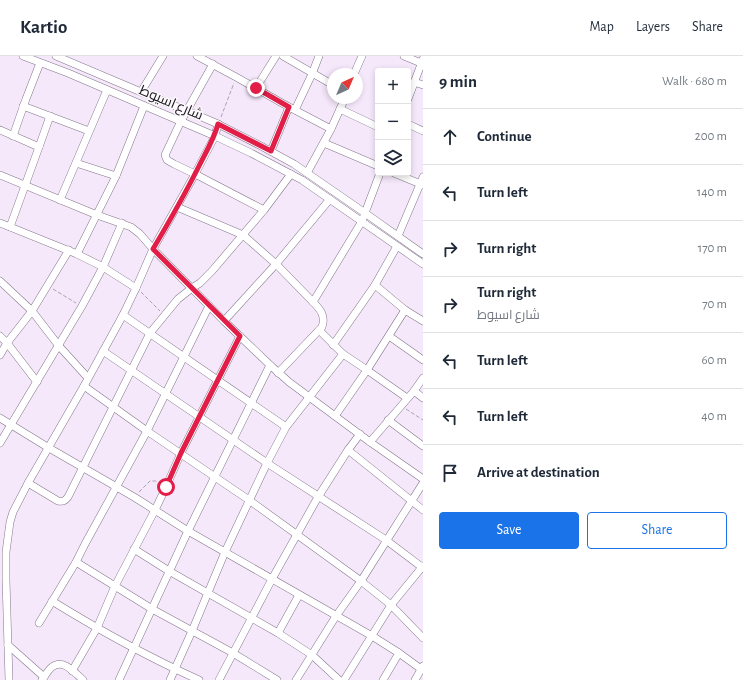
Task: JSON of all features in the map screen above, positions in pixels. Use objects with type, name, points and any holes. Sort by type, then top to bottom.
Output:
[{"type":"street","name":"شارع اسيوط","points":[[23,56],[107,90],[251,153],[291,174],[330,199],[423,264]]},
{"type":"street","name":"شارع اسيوط","points":[[56,56],[74,59],[141,92],[218,124],[271,151],[294,164],[423,254]]},
{"type":"street","points":[[141,92],[163,56]]},
{"type":"street","points":[[197,56],[331,129]]},
{"type":"street","points":[[256,88],[276,56]]},
{"type":"street","points":[[283,56],[327,82]]},
{"type":"street","points":[[271,151],[292,108],[312,74],[319,56]]},
{"type":"street","points":[[357,68],[362,56]]},
{"type":"street","points":[[404,56],[422,61],[411,90]]},
{"type":"street","points":[[13,136],[40,63]]},
{"type":"street","points":[[213,64],[187,110],[165,157],[174,164],[264,210]]},
{"type":"street","points":[[414,82],[423,85]]},
{"type":"street","points":[[60,200],[107,90]]},
{"type":"street","points":[[307,173],[324,143],[342,104]]},
{"type":"street","points":[[24,106],[89,131]]},
{"type":"street","points":[[77,254],[116,176],[144,106]]},
{"type":"street","points":[[340,109],[375,126]]},
{"type":"street","points":[[10,227],[50,116]]},
{"type":"street","points":[[9,680],[8,645],[3,624],[3,578],[10,522],[13,512],[123,315],[153,249],[215,136],[218,124]]},
{"type":"street","points":[[411,125],[423,131]]},
{"type":"street","points":[[0,130],[39,147]]},
{"type":"street","points":[[324,143],[375,165]]},
{"type":"street","points":[[76,163],[116,176]]},
{"type":"street","points":[[28,484],[58,500],[66,500],[150,333],[178,299],[203,281],[244,235],[291,174]]},
{"type":"street","points":[[0,175],[97,215],[122,223],[136,230],[209,306],[278,373],[300,392],[423,479]]},
{"type":"street","points":[[313,302],[362,222],[379,176]]},
{"type":"street","points":[[398,236],[422,182],[403,176]]},
{"type":"street","points":[[224,321],[276,264],[330,199]]},
{"type":"street","points":[[177,207],[244,235],[276,264],[320,309],[324,318],[322,327],[278,373]]},
{"type":"street","points":[[0,223],[69,250],[103,267],[136,288]]},
{"type":"street","points":[[0,444],[82,306],[103,267],[122,223]]},
{"type":"street","points":[[333,345],[375,285],[397,246]]},
{"type":"street","points":[[0,355],[7,343],[32,311],[69,250]]},
{"type":"street","points":[[0,281],[32,311],[59,346],[88,378]]},
{"type":"street","points":[[375,285],[405,310],[423,321]]},
{"type":"street","points":[[39,623],[76,562],[117,487],[166,394],[209,306]]},
{"type":"street","points":[[336,416],[405,310]]},
{"type":"street","points":[[123,315],[286,427]]},
{"type":"street","points":[[319,330],[343,354],[407,398]]},
{"type":"street","points":[[0,336],[37,382]]},
{"type":"street","points":[[72,671],[97,628],[115,586],[155,510],[181,453],[240,336]]},
{"type":"street","points":[[389,336],[423,360]]},
{"type":"street","points":[[103,351],[266,463],[386,540],[423,567],[392,605],[344,680]]},
{"type":"street","points":[[170,680],[225,552],[266,463],[286,427],[343,354]]},
{"type":"street","points":[[119,680],[188,531],[270,365]]},
{"type":"street","points":[[370,442],[400,405],[414,391],[423,378]]},
{"type":"street","points":[[84,386],[147,431],[249,500],[361,581],[392,605],[423,638]]},
{"type":"street","points":[[414,391],[423,398]]},
{"type":"street","points":[[0,418],[134,497],[188,531],[372,636],[422,667],[415,680]]},
{"type":"street","points":[[388,420],[423,446]]},
{"type":"street","points":[[219,680],[272,579],[318,497],[360,434]]},
{"type":"street","points":[[348,450],[423,510]]},
{"type":"street","points":[[296,680],[423,483]]},
{"type":"street","points":[[134,549],[169,571],[278,633],[312,655],[339,680]]},
{"type":"street","points":[[76,562],[152,609],[233,653],[277,680]]},
{"type":"street","points":[[278,633],[299,595]]},
{"type":"street","points":[[52,601],[133,648],[199,680]]},
{"type":"street","points":[[8,645],[43,679],[50,668],[58,664],[63,664],[83,680]]},
{"type":"street","points":[[383,680],[399,653]]},
{"type":"path","points":[[218,124],[236,77]]},
{"type":"path","points":[[47,286],[82,306]]},
{"type":"path","points":[[136,288],[165,316]]},
{"type":"path","points":[[400,405],[423,420]]},
{"type":"path","points":[[134,497],[150,481],[156,481],[166,487]]},
{"type":"route","points":[[166,487],[181,453],[240,336],[153,249],[215,136],[218,124],[271,151],[289,107],[256,88]]}]
